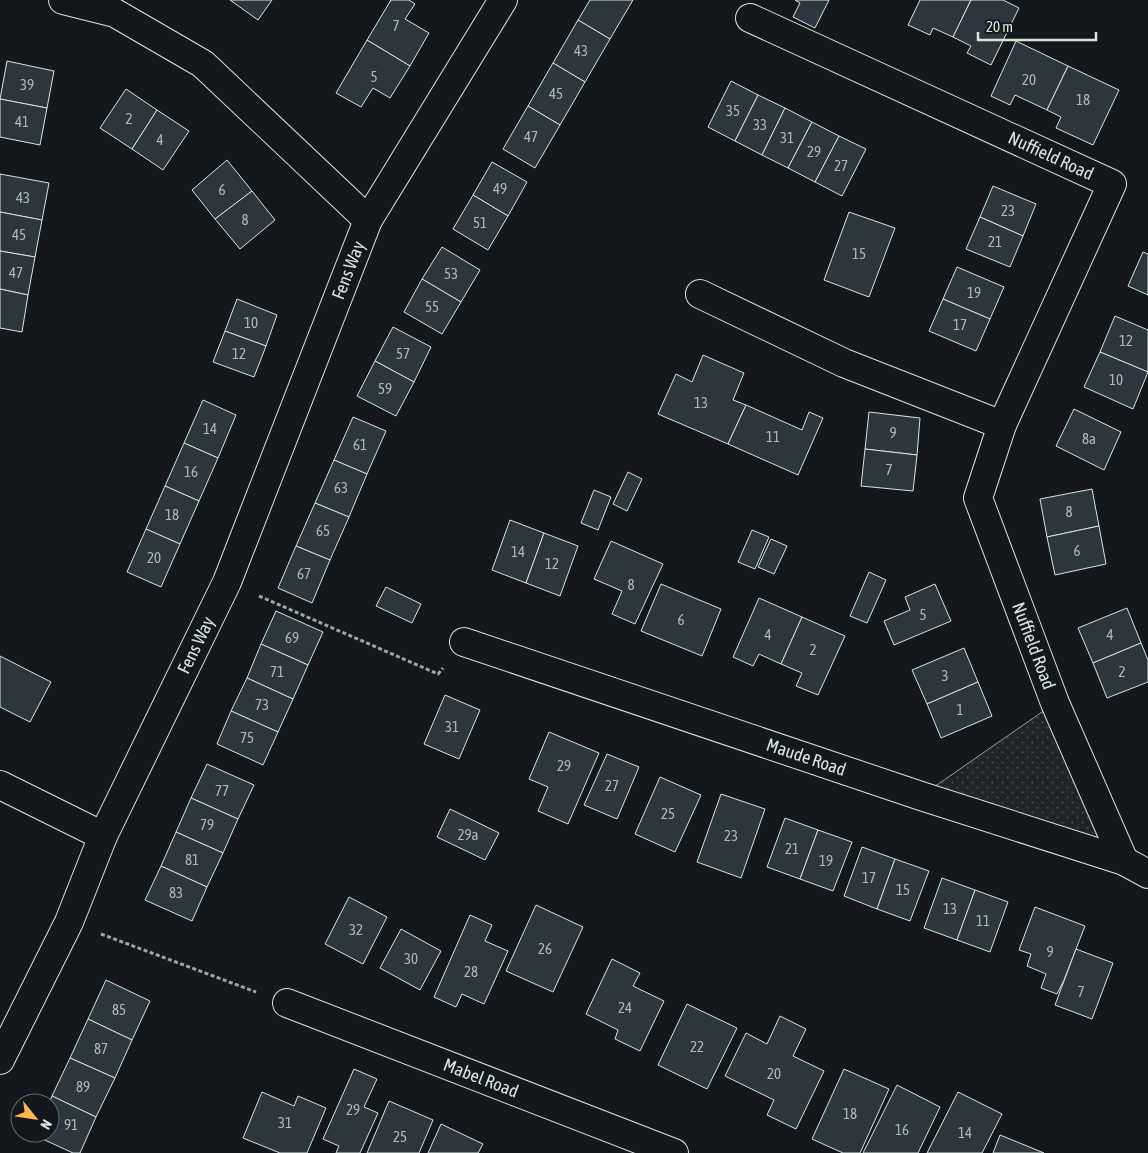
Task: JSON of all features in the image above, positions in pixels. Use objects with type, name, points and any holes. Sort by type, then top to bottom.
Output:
[{"type":"street","name":"Fens Way","points":[[63,0],[115,13],[203,64],[368,220]]},
{"type":"street","name":"Fens Way","points":[[0,1060],[69,922],[103,836],[227,582],[368,220],[503,0]]},
{"type":"street","name":"Nuffield Road","points":[[750,18],[1112,184],[1002,425],[978,498],[1055,703],[1124,861]]},
{"type":"street","points":[[700,294],[844,363],[1002,425]]},
{"type":"street","name":"Maude Road","points":[[464,642],[921,796],[1124,861],[1148,874]]},
{"type":"street","points":[[0,785],[103,836]]},
{"type":"street","name":"Mabel Road","points":[[287,1004],[674,1153]]},
{"type":"path","points":[[227,582],[438,674],[464,642]]},
{"type":"path","points":[[69,922],[260,993]]},
{"type":"shaded area","points":[[1055,703],[1124,861],[921,796]]},
{"type":"building","points":[[230,0],[272,0],[258,20]]},
{"type":"building","points":[[391,0],[409,0],[415,4],[405,19],[429,33],[410,66],[367,40]]},
{"type":"building","points":[[590,0],[633,0],[610,39],[578,20]]},
{"type":"building","points":[[795,0],[829,0],[815,28],[793,17],[800,3]]},
{"type":"building","points":[[920,0],[971,0],[953,37],[933,28],[930,35],[908,25]]},
{"type":"building","points":[[971,0],[1003,0],[1019,8],[991,65],[967,53],[971,46],[953,37]]},
{"type":"building","points":[[578,20],[610,39],[585,82],[553,63]]},
{"type":"building","points":[[367,40],[410,66],[390,98],[373,88],[361,107],[336,93]]},
{"type":"building","points":[[1016,41],[1068,66],[1047,110],[1015,95],[1010,105],[991,96]]},
{"type":"building","points":[[7,61],[54,71],[47,108],[0,99]]},
{"type":"building","points":[[553,63],[585,82],[560,125],[528,106]]},
{"type":"building","points":[[1068,66],[1119,90],[1093,145],[1056,128],[1061,117],[1047,110]]},
{"type":"building","points":[[731,81],[758,95],[735,141],[708,127]]},
{"type":"building","points":[[126,89],[157,110],[132,149],[100,128]]},
{"type":"building","points":[[758,95],[785,108],[762,155],[735,141]]},
{"type":"building","points":[[0,99],[47,108],[40,145],[0,137]]},
{"type":"building","points":[[528,106],[560,125],[535,168],[503,149]]},
{"type":"building","points":[[785,108],[812,122],[788,168],[762,155]]},
{"type":"building","points":[[157,110],[189,131],[163,170],[132,149]]},
{"type":"building","points":[[812,122],[839,136],[815,182],[788,168]]},
{"type":"building","points":[[839,136],[866,149],[842,196],[815,182]]},
{"type":"building","points":[[227,160],[252,191],[215,219],[192,190]]},
{"type":"building","points":[[492,162],[527,182],[508,216],[473,195]]},
{"type":"building","points":[[0,174],[49,183],[42,220],[0,212]]},
{"type":"building","points":[[993,186],[1036,204],[1023,236],[980,217]]},
{"type":"building","points":[[252,191],[275,220],[240,249],[215,219]]},
{"type":"building","points":[[473,195],[508,216],[488,250],[453,229]]},
{"type":"building","points":[[0,212],[42,220],[35,257],[0,251]]},
{"type":"building","points":[[849,212],[895,228],[869,297],[824,280]]},
{"type":"building","points":[[980,217],[1023,236],[1010,267],[966,249]]},
{"type":"building","points":[[442,247],[480,270],[461,302],[422,279]]},
{"type":"building","points":[[0,251],[35,257],[28,295],[0,289]]},
{"type":"building","points":[[1143,252],[1148,254],[1148,295],[1128,286]]},
{"type":"building","points":[[957,267],[1004,287],[990,319],[943,299]]},
{"type":"building","points":[[422,279],[461,302],[442,334],[404,312]]},
{"type":"building","points":[[0,289],[28,295],[22,332],[0,328]]},
{"type":"building","points":[[237,299],[277,315],[266,346],[225,331]]},
{"type":"building","points":[[943,299],[990,319],[976,351],[929,331]]},
{"type":"building","points":[[1115,316],[1148,330],[1148,372],[1100,352]]},
{"type":"building","points":[[393,327],[431,347],[414,382],[375,361]]},
{"type":"building","points":[[225,331],[266,346],[254,377],[213,362]]},
{"type":"building","points":[[1100,352],[1148,372],[1133,409],[1084,387]]},
{"type":"building","points":[[703,355],[744,373],[733,400],[746,405],[728,444],[658,414],[676,374],[692,382]]},
{"type":"building","points":[[375,361],[414,382],[396,416],[357,396]]},
{"type":"building","points":[[203,400],[236,415],[218,458],[184,443]]},
{"type":"building","points":[[746,405],[802,430],[809,412],[823,418],[798,475],[728,444]]},
{"type":"building","points":[[1074,409],[1121,432],[1104,470],[1056,446]]},
{"type":"building","points":[[869,412],[920,418],[917,455],[865,449]]},
{"type":"building","points":[[353,417],[386,431],[367,474],[334,460]]},
{"type":"building","points":[[184,443],[218,458],[199,501],[165,486]]},
{"type":"building","points":[[865,449],[917,455],[913,491],[861,486]]},
{"type":"building","points":[[334,460],[367,474],[349,517],[315,503]]},
{"type":"building","points":[[628,472],[642,479],[627,511],[613,504]]},
{"type":"building","points":[[165,486],[199,501],[180,544],[146,529]]},
{"type":"building","points":[[1092,489],[1099,526],[1047,537],[1040,499]]},
{"type":"building","points":[[594,490],[611,497],[598,530],[581,523]]},
{"type":"building","points":[[315,503],[349,517],[330,560],[296,546]]},
{"type":"building","points":[[510,520],[544,533],[526,583],[492,570]]},
{"type":"building","points":[[1099,526],[1106,564],[1055,575],[1047,537]]},
{"type":"building","points":[[146,529],[180,544],[161,587],[127,572]]},
{"type":"building","points":[[752,530],[769,537],[755,569],[738,562]]},
{"type":"building","points":[[544,533],[578,546],[560,596],[526,583]]},
{"type":"building","points":[[771,539],[787,546],[774,574],[758,567]]},
{"type":"building","points":[[611,541],[663,564],[635,624],[612,614],[622,591],[594,579]]},
{"type":"building","points":[[296,546],[330,560],[312,603],[278,588]]},
{"type":"building","points":[[869,572],[886,580],[867,623],[850,616]]},
{"type":"building","points":[[661,584],[721,609],[702,656],[641,631]]},
{"type":"building","points":[[935,584],[951,621],[894,645],[884,621],[910,610],[905,597]]},
{"type":"building","points":[[386,587],[421,604],[412,623],[376,606]]},
{"type":"building","points":[[759,598],[802,617],[781,664],[759,654],[753,666],[733,657]]},
{"type":"building","points":[[1127,608],[1141,643],[1093,663],[1078,628]]},
{"type":"building","points":[[276,611],[323,632],[308,665],[261,644]]},
{"type":"building","points":[[802,617],[845,636],[818,695],[796,686],[802,673],[781,664]]},
{"type":"building","points":[[1141,643],[1148,660],[1148,682],[1107,698],[1093,663]]},
{"type":"building","points":[[261,644],[308,665],[293,699],[247,678]]},
{"type":"building","points":[[964,648],[978,682],[927,704],[912,670]]},
{"type":"building","points":[[0,656],[51,682],[30,722],[0,707]]},
{"type":"building","points":[[247,678],[293,699],[278,732],[231,711]]},
{"type":"building","points":[[978,682],[992,716],[941,738],[927,704]]},
{"type":"building","points":[[445,695],[480,710],[459,759],[424,744]]},
{"type":"building","points":[[231,711],[278,732],[263,765],[217,744]]},
{"type":"building","points":[[549,732],[599,753],[568,824],[538,811],[548,787],[529,779]]},
{"type":"building","points":[[607,754],[639,767],[617,819],[584,805]]},
{"type":"building","points":[[207,764],[254,785],[238,819],[191,798]]},
{"type":"building","points":[[660,777],[701,795],[675,852],[635,834]]},
{"type":"building","points":[[721,794],[765,809],[741,878],[697,862]]},
{"type":"building","points":[[191,798],[238,819],[223,853],[176,832]]},
{"type":"building","points":[[450,809],[499,833],[485,860],[437,837]]},
{"type":"building","points":[[785,818],[818,830],[800,879],[767,867]]},
{"type":"building","points":[[818,830],[852,842],[833,891],[800,879]]},
{"type":"building","points":[[176,832],[223,853],[207,887],[161,866]]},
{"type":"building","points":[[862,847],[895,859],[877,909],[844,896]]},
{"type":"building","points":[[895,859],[929,871],[910,921],[877,909]]},
{"type":"building","points":[[161,866],[207,887],[192,921],[145,900]]},
{"type":"building","points":[[942,878],[975,890],[957,940],[924,928]]},
{"type":"building","points":[[975,890],[1008,902],[990,952],[957,940]]},
{"type":"building","points":[[349,897],[387,917],[363,964],[325,944]]},
{"type":"building","points":[[536,905],[583,927],[553,992],[506,971]]},
{"type":"building","points":[[1035,907],[1085,926],[1057,994],[1041,988],[1046,974],[1027,966],[1031,954],[1019,950]]},
{"type":"building","points":[[470,915],[492,925],[485,941],[508,951],[484,1004],[462,994],[456,1007],[434,997]]},
{"type":"building","points":[[401,929],[441,951],[420,990],[380,968]]},
{"type":"building","points":[[1076,949],[1113,963],[1092,1019],[1055,1005]]},
{"type":"building","points":[[612,959],[640,973],[633,986],[664,1001],[640,1051],[615,1039],[618,1030],[586,1014]]},
{"type":"building","points":[[106,980],[150,1001],[132,1040],[88,1019]]},
{"type":"building","points":[[687,1004],[737,1028],[707,1089],[658,1065]]},
{"type":"building","points":[[780,1016],[806,1029],[793,1056],[824,1071],[796,1129],[767,1115],[774,1100],[725,1076],[746,1033],[767,1044]]},
{"type":"building","points":[[88,1019],[132,1040],[115,1078],[70,1058]]},
{"type":"building","points":[[70,1058],[115,1078],[96,1117],[60,1100],[60,1093],[53,1093]]},
{"type":"building","points":[[354,1069],[377,1079],[364,1107],[378,1113],[360,1153],[336,1153],[339,1146],[323,1139]]},
{"type":"building","points":[[844,1069],[889,1089],[860,1153],[843,1153],[812,1139]]},
{"type":"building","points":[[897,1085],[940,1107],[918,1153],[863,1153]]},
{"type":"building","points":[[262,1092],[294,1106],[298,1096],[326,1108],[307,1153],[280,1153],[243,1138]]},
{"type":"building","points":[[958,1092],[1002,1114],[982,1153],[927,1153]]},
{"type":"building","points":[[60,1100],[96,1117],[80,1153],[73,1153],[51,1143],[60,1143]]},
{"type":"building","points":[[389,1101],[433,1120],[419,1153],[367,1153]]},
{"type":"building","points":[[441,1124],[483,1144],[478,1153],[428,1153]]},
{"type":"building","points":[[1000,1135],[1044,1153],[993,1153]]}]
